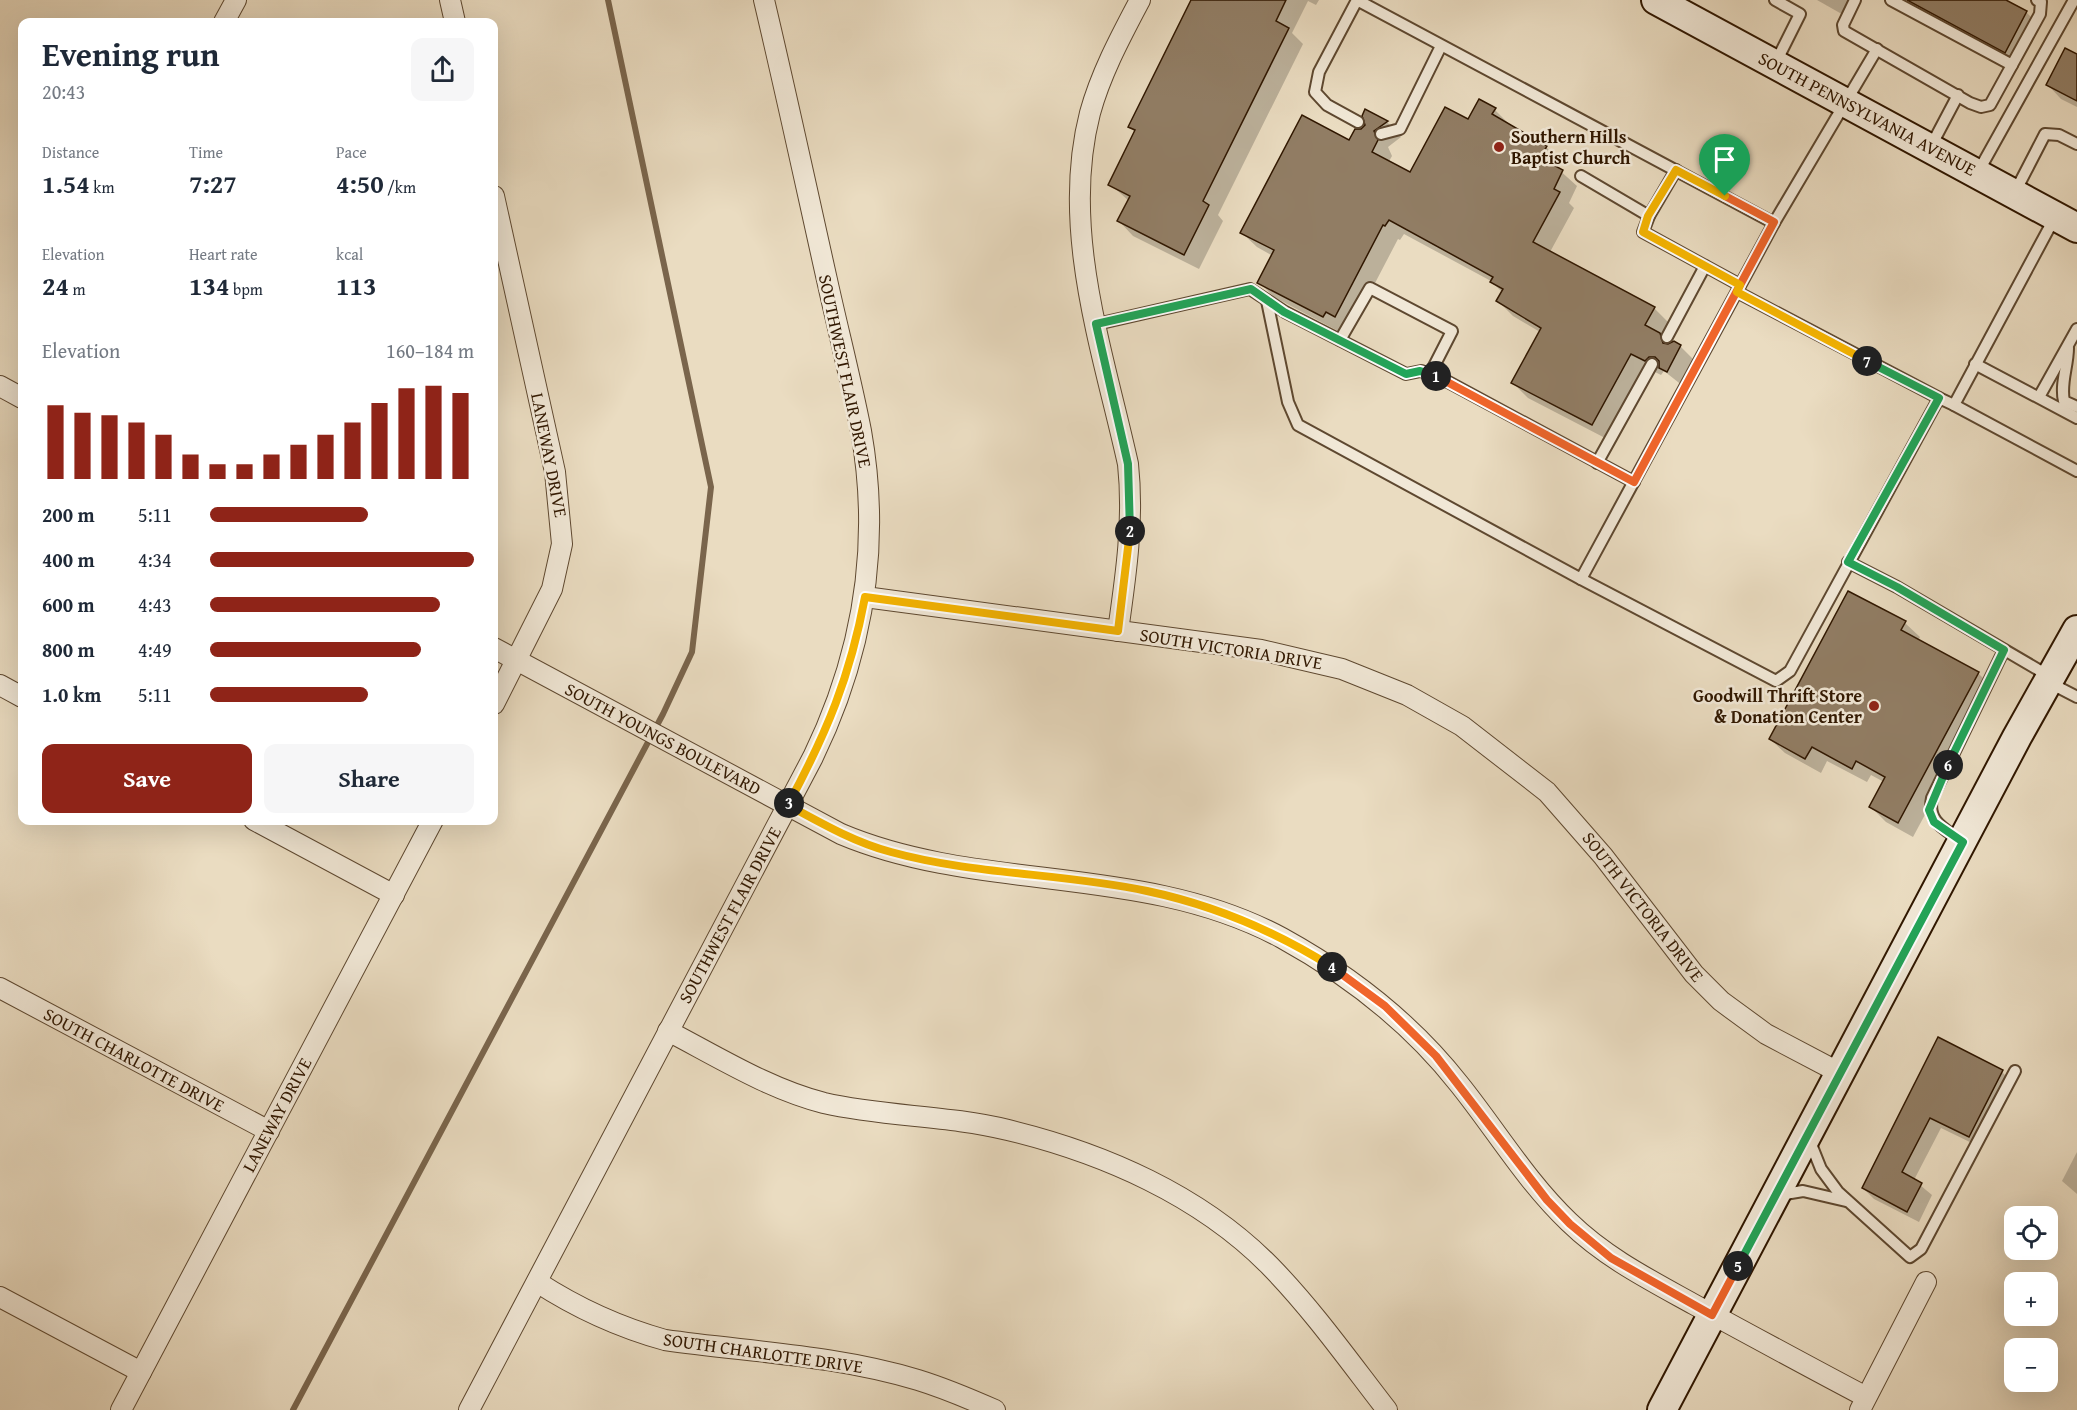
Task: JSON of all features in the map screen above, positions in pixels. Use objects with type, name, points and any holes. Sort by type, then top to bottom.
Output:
[{"type":"main road","name":"SOUTH PENNSYLVANIA AVENUE","points":[[1672,4],[1774,64],[2066,222]]},
{"type":"main road","points":[[1662,1410],[2077,630]]},
{"type":"street","points":[[226,18],[236,0]]},
{"type":"street","points":[[450,0],[454,18]]},
{"type":"street","name":"SOUTHWEST FLAIR DRIVE","points":[[469,1410],[813,757],[842,692],[856,644],[870,554],[870,510],[861,430],[764,0]]},
{"type":"street","points":[[1118,631],[1127,566],[1131,488],[1128,464],[1096,324],[1081,237],[1081,185],[1085,144],[1097,93],[1140,0]]},
{"type":"street","name":"LANEWAY DRIVE","points":[[498,237],[501,268],[555,472],[562,528],[561,557],[552,589],[498,696]]},
{"type":"street","points":[[0,386],[18,396]]},
{"type":"street","name":"SOUTH VICTORIA DRIVE","points":[[865,597],[1261,651],[1342,669],[1386,685],[1462,726],[1517,766],[1570,815],[1694,974],[1721,1001],[1766,1034],[1840,1073]]},
{"type":"street","name":"SOUTH YOUNGS BOULEVARD","points":[[498,650],[842,834],[891,852],[1146,891],[1206,907],[1280,937],[1350,979],[1413,1033],[1460,1084],[1547,1200],[1576,1229],[1611,1258],[1863,1404]]},
{"type":"street","points":[[0,685],[18,695]]},
{"type":"street","points":[[263,825],[394,895]]},
{"type":"street","name":"LANEWAY DRIVE","points":[[121,1410],[430,825]]},
{"type":"street","name":"SOUTH CHARLOTTE DRIVE","points":[[0,988],[269,1131]]},
{"type":"street","points":[[668,1031],[754,1076],[802,1096],[843,1107],[961,1121],[1016,1131],[1092,1155],[1152,1181],[1213,1219],[1268,1264],[1295,1293],[1387,1410]]},
{"type":"street","name":"SOUTH CHARLOTTE DRIVE","points":[[537,1282],[564,1300],[606,1321],[644,1335],[674,1341],[824,1360],[899,1375],[945,1390],[994,1410]]},
{"type":"street","points":[[1863,1404],[1926,1282]]},
{"type":"street","points":[[0,1297],[141,1372]]},
{"type":"lane","points":[[1774,64],[1800,14],[1775,0]]},
{"type":"lane","points":[[1855,0],[1843,26],[1844,31],[1958,95],[1985,107],[1989,105],[2040,14],[2041,2],[2037,0]]},
{"type":"lane","points":[[1891,0],[2012,65]]},
{"type":"lane","points":[[1977,174],[2076,0]]},
{"type":"lane","points":[[1358,122],[1327,105],[1315,92],[1319,72],[1356,1],[1774,222]]},
{"type":"lane","points":[[1381,134],[1400,129],[1441,46]]},
{"type":"lane","points":[[1581,579],[1774,222],[1847,103],[1877,49]]},
{"type":"lane","points":[[1930,149],[1958,95]]},
{"type":"lane","points":[[2014,194],[2045,134],[2059,135],[2077,144]]},
{"type":"lane","points":[[1676,170],[1648,216],[1643,232],[1705,266],[1738,289],[1939,398],[2077,469]]},
{"type":"lane","points":[[1581,176],[1648,216]]},
{"type":"lane","points":[[1954,405],[1975,364],[2066,222]]},
{"type":"lane","points":[[1667,337],[1705,266]]},
{"type":"lane","points":[[1340,340],[1370,288],[1452,331],[1430,374]]},
{"type":"lane","points":[[1096,324],[1246,289],[1406,374],[1420,371],[1430,374],[1634,482]]},
{"type":"lane","points":[[1267,301],[1288,402],[1298,424],[1581,579],[1776,681],[1790,671],[1939,398]]},
{"type":"lane","points":[[2039,397],[2077,329]]},
{"type":"lane","points":[[2068,348],[2068,362],[2062,391],[2064,400],[2077,407]]},
{"type":"lane","points":[[1597,463],[1652,364]]},
{"type":"lane","points":[[1975,364],[2077,418]]},
{"type":"lane","points":[[1848,562],[1897,587],[2004,650],[2077,697]]},
{"type":"lane","points":[[1963,842],[1934,822],[1929,810],[1932,798],[2004,650]]},
{"type":"lane","points":[[1808,1136],[1821,1169],[1847,1201],[1910,1257],[1921,1249],[2015,1071]]},
{"type":"lane","points":[[1776,1196],[1803,1191],[1847,1201]]},
{"type":"building","points":[[1191,0],[1286,0],[1276,21],[1289,28],[1203,201],[1209,205],[1184,255],[1117,221],[1130,196],[1108,185],[1135,130],[1128,127]]},
{"type":"building","points":[[1907,0],[2006,0],[2027,11],[2005,53]]},
{"type":"building","points":[[2065,48],[2077,54],[2077,101],[2046,85]]},
{"type":"building","points":[[1479,99],[1496,108],[1492,114],[1547,146],[1540,158],[1563,170],[1554,189],[1560,192],[1533,242],[1655,307],[1645,325],[1660,333],[1663,343],[1668,344],[1674,341],[1681,345],[1667,372],[1659,368],[1659,361],[1655,357],[1649,357],[1645,361],[1631,354],[1592,425],[1511,383],[1541,328],[1496,301],[1503,289],[1490,282],[1493,277],[1389,220],[1385,226],[1383,225],[1335,317],[1326,312],[1323,317],[1257,283],[1274,250],[1240,233],[1302,115],[1349,140],[1355,129],[1361,129],[1365,125],[1362,116],[1365,109],[1388,121],[1374,131],[1378,140],[1372,152],[1410,172],[1445,107],[1468,119]]},
{"type":"building","name":"Goodwill Thrift Store & Donation Center","points":[[1848,591],[1906,621],[1901,630],[1979,672],[1898,823],[1869,807],[1885,777],[1856,761],[1852,769],[1812,747],[1805,759],[1769,739]]},
{"type":"building","points":[[1938,1037],[2003,1070],[1969,1137],[1930,1118],[1902,1172],[1922,1183],[1907,1212],[1862,1188]]},
{"type":"waterway","points":[[293,1410],[663,714],[692,652],[711,487],[608,0]]},
{"type":"place","name":"Southern Hills Baptist Church","points":[[1499,147]]},
{"type":"place","name":"Goodwill Thrift Store & Donation Center","points":[[1874,706]]},
{"type":"route","points":[[1725,196],[1676,170],[1648,216],[1643,232],[1740,285],[1737,292],[1939,398],[1848,562],[1897,587],[2004,650],[1932,798],[1929,810],[1934,822],[1963,842],[1712,1315],[1636,1274],[1589,1241],[1547,1200],[1460,1084],[1413,1033],[1385,1006],[1350,979],[1280,937],[1206,907],[1146,891],[963,865],[891,852],[842,834],[788,805],[830,722],[842,692],[856,644],[865,597],[969,609],[1118,631],[1127,566],[1131,488],[1128,464],[1096,324],[1251,289],[1284,312],[1406,374],[1420,371],[1437,376],[1634,482],[1740,285],[1774,222],[1725,196]]}]
